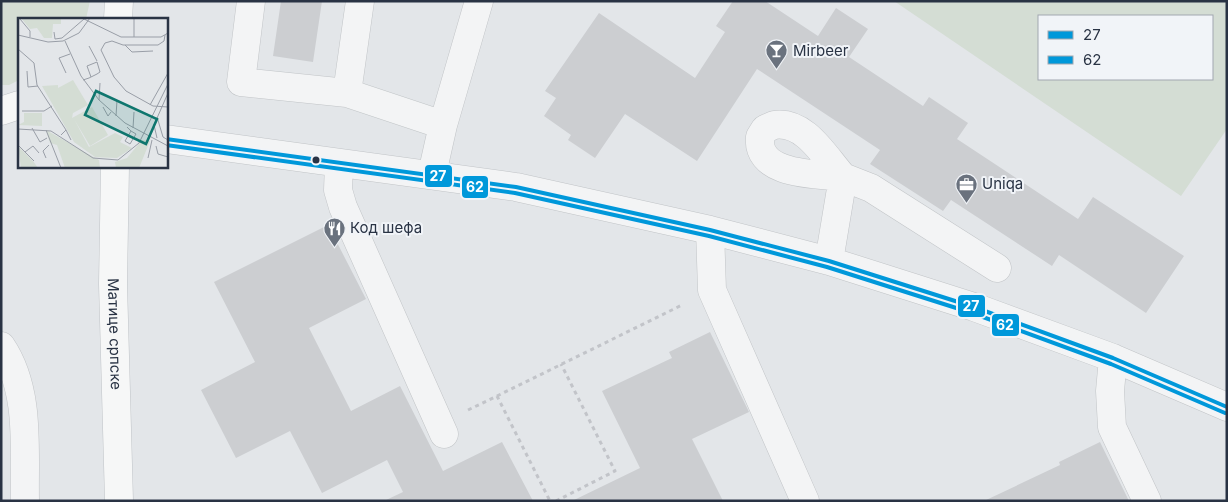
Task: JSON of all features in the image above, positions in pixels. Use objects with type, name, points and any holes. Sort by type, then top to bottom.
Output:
[{"type":"main road","points":[[118,18],[119,1]]},
{"type":"main road","points":[[1,111],[18,105]]},
{"type":"main road","name":"Матице српске","points":[[115,168],[113,284],[119,501]]},
{"type":"street","points":[[251,1],[241,82],[347,94],[443,125]]},
{"type":"street","points":[[347,94],[360,1]]},
{"type":"street","points":[[432,174],[443,125],[479,1]]},
{"type":"street","points":[[1,118],[18,120]]},
{"type":"street","points":[[168,139],[516,187],[710,230],[829,261],[974,307],[1113,358],[1227,407]]},
{"type":"street","points":[[338,164],[338,190],[343,208],[441,429]]},
{"type":"street","points":[[829,261],[844,177],[871,188],[997,268]]},
{"type":"street","points":[[710,230],[712,290],[805,501]]},
{"type":"street","points":[[1,346],[14,369],[23,406],[25,501]]},
{"type":"street","points":[[1113,358],[1110,392],[1112,427],[1147,501]]},
{"type":"path","points":[[441,429],[497,396],[712,290]]},
{"type":"path","points":[[556,501],[614,471],[561,364]]},
{"type":"path","points":[[497,396],[550,501]]},
{"type":"shaded area","points":[[1,1],[90,1],[86,18],[18,18],[18,80],[9,85],[1,85]]},
{"type":"shaded area","points":[[894,1],[1227,1],[1227,129],[1181,196]]},
{"type":"building","points":[[281,1],[322,1],[313,62],[273,56]]},
{"type":"building","points":[[733,1],[765,1],[818,36],[836,8],[868,29],[849,57],[923,106],[929,97],[968,123],[957,139],[1078,219],[1093,197],[1184,256],[1146,313],[1059,255],[1052,266],[951,200],[943,211],[870,164],[880,150],[757,69],[697,161],[625,114],[595,158],[568,140],[571,135],[544,116],[556,98],[545,91],[599,13],[695,78],[725,32],[716,26]]},
{"type":"building","points":[[328,225],[366,299],[309,328],[351,411],[400,386],[443,471],[502,442],[533,501],[384,501],[403,492],[387,460],[322,493],[290,431],[236,458],[201,390],[255,362],[214,282]]},
{"type":"building","points":[[710,332],[749,412],[692,439],[723,501],[572,501],[640,468],[602,391],[672,358],[669,352]]},
{"type":"building","points":[[1100,442],[1129,501],[984,501],[1060,465],[1059,462]]},
{"type":"transit line","name":"27","points":[[168,139],[516,187],[710,230],[829,261],[974,307],[1113,358],[1227,407]]},
{"type":"transit line","name":"62","points":[[168,145],[515,193],[709,236],[827,267],[972,313],[1111,364],[1225,413]]},
{"type":"place","name":"Mirbeer","points":[[777,70]]},
{"type":"place","name":"Uniqa","points":[[966,203]]},
{"type":"place","name":"Код шефа","points":[[334,247]]}]
